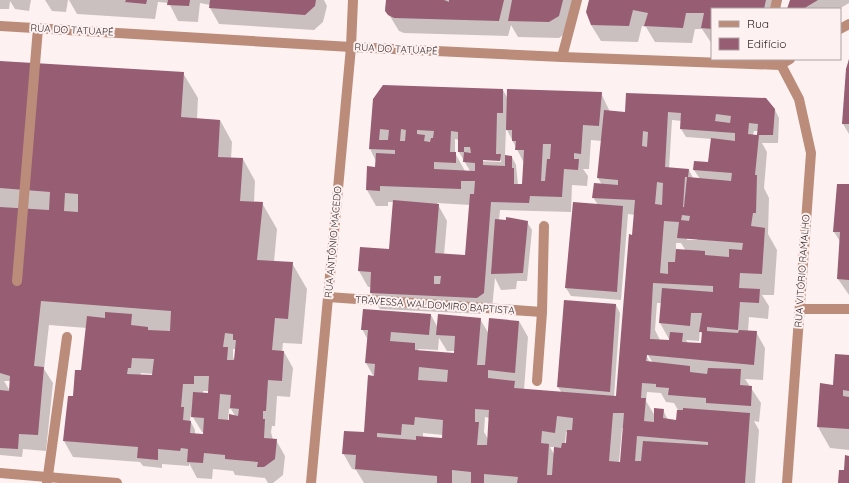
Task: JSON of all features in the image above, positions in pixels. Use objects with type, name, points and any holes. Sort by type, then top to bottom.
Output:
[{"type":"street","name":"RUA ANTÔNIO MACEDO","points":[[311,483],[351,47],[353,0]]},
{"type":"street","points":[[562,58],[577,0]]},
{"type":"street","name":"RUA DO TATUAPÉ","points":[[0,26],[562,58],[779,62]]},
{"type":"street","points":[[17,281],[38,28]]},
{"type":"street","name":"RUA VITÓRIO RAMALHO","points":[[779,62],[799,99],[811,154],[787,483]]},
{"type":"street","points":[[537,381],[542,312],[544,226]]},
{"type":"street","name":"TRAVESSA WALDOMIRO BAPTISTA","points":[[328,297],[542,312]]},
{"type":"street","points":[[800,309],[849,309]]},
{"type":"street","points":[[47,480],[67,337]]},
{"type":"street","points":[[0,473],[47,480],[117,483]]},
{"type":"building","points":[[126,0],[147,0],[146,4],[125,2]]},
{"type":"building","points":[[168,0],[190,0],[189,6],[167,5]]},
{"type":"building","points":[[210,0],[316,0],[315,6],[305,15],[209,8]]},
{"type":"building","points":[[386,0],[444,0],[449,2],[449,0],[504,0],[499,21],[394,18],[388,15],[385,11]]},
{"type":"building","points":[[512,0],[563,0],[559,16],[549,22],[508,21]]},
{"type":"building","points":[[589,0],[766,0],[764,8],[711,8],[711,29],[701,28],[704,13],[686,13],[683,28],[644,26],[648,13],[633,10],[629,26],[591,25],[586,12]]},
{"type":"building","points":[[790,0],[818,0],[805,8],[787,8]]},
{"type":"building","points":[[849,59],[849,124],[842,124],[846,69]]},
{"type":"building","points":[[0,61],[184,72],[181,117],[220,120],[218,157],[243,158],[240,201],[263,202],[257,260],[293,262],[288,319],[275,318],[272,350],[284,351],[282,381],[268,380],[266,411],[263,411],[263,419],[265,419],[264,438],[277,439],[275,459],[264,467],[257,467],[258,462],[225,459],[225,455],[204,453],[203,463],[187,462],[188,449],[181,448],[180,451],[158,449],[158,460],[137,458],[138,447],[63,441],[68,396],[73,396],[75,370],[81,370],[87,316],[105,318],[105,312],[132,314],[131,325],[148,327],[148,330],[170,331],[171,311],[41,301],[34,366],[44,367],[38,435],[19,434],[18,449],[0,448],[0,390],[9,391],[10,376],[0,373],[0,207],[49,210],[50,192],[0,188]],"holes":[[[65,193],[78,194],[78,212],[64,211]],[[225,333],[233,334],[233,340],[236,340],[234,360],[227,360],[228,347],[223,347]],[[132,358],[154,359],[152,375],[127,374],[128,368],[131,368]],[[194,376],[209,376],[208,393],[193,392],[191,417],[204,418],[203,434],[190,433],[191,421],[183,420],[184,407],[181,407],[183,384],[194,384]],[[220,394],[231,395],[230,408],[239,409],[238,416],[229,414],[229,420],[218,419]]]},
{"type":"building","points":[[383,85],[503,89],[503,113],[497,113],[496,154],[501,154],[500,161],[483,160],[483,165],[505,166],[505,155],[512,156],[514,184],[522,184],[524,150],[515,150],[516,141],[512,141],[512,130],[506,130],[507,89],[602,92],[599,126],[583,125],[581,154],[574,153],[574,159],[579,159],[578,170],[564,169],[562,197],[530,196],[529,203],[491,202],[484,293],[477,298],[370,293],[371,272],[358,271],[360,247],[389,249],[393,200],[439,204],[435,253],[465,255],[470,194],[474,194],[475,181],[461,181],[461,189],[380,186],[380,191],[366,190],[367,166],[375,167],[376,153],[395,154],[395,150],[369,149],[373,99]],"holes":[[[380,129],[389,130],[388,140],[379,140]],[[401,129],[406,130],[405,141],[400,141]],[[417,130],[434,131],[433,138],[431,138],[430,142],[424,141],[425,135],[417,134]],[[451,131],[458,132],[458,152],[464,152],[463,162],[475,163],[475,171],[434,169],[434,162],[456,163],[456,152],[450,152]],[[543,144],[551,144],[550,159],[547,159],[545,181],[541,181]],[[464,147],[470,147],[471,153],[464,152]],[[434,276],[441,276],[440,284],[434,284]]]},
{"type":"building","points":[[626,93],[766,98],[775,109],[773,135],[759,135],[755,175],[757,175],[756,213],[753,213],[751,226],[765,228],[762,274],[740,273],[739,288],[760,289],[759,303],[740,302],[738,330],[707,327],[707,331],[738,333],[739,330],[757,331],[754,365],[647,355],[646,361],[690,366],[690,372],[707,374],[708,368],[741,369],[740,385],[752,386],[751,406],[706,403],[706,398],[668,395],[669,388],[656,387],[656,384],[642,383],[641,398],[646,398],[644,421],[654,422],[654,408],[664,409],[663,418],[676,420],[677,410],[683,410],[683,408],[750,413],[745,483],[517,483],[518,477],[484,474],[484,483],[471,483],[471,472],[452,470],[452,483],[437,483],[437,476],[355,469],[356,455],[342,454],[344,431],[364,432],[368,375],[374,376],[375,364],[365,363],[368,330],[361,330],[363,309],[431,314],[429,335],[391,332],[390,341],[415,343],[415,350],[454,353],[455,336],[436,335],[438,314],[481,318],[477,365],[485,365],[489,318],[519,321],[515,373],[488,370],[488,378],[515,381],[514,388],[616,396],[629,234],[632,235],[635,200],[592,198],[594,183],[618,185],[618,180],[597,178],[604,110],[625,112]],"holes":[[[668,112],[681,113],[680,129],[735,133],[735,141],[711,138],[708,162],[694,161],[693,170],[732,173],[731,181],[688,177],[689,169],[665,167]],[[716,114],[731,116],[730,123],[715,121]],[[749,123],[758,124],[757,135],[748,134]],[[643,131],[648,132],[647,147],[642,146]],[[685,177],[687,177],[684,207],[683,207]],[[657,182],[663,183],[662,205],[655,204]],[[682,215],[690,216],[689,221],[681,220]],[[664,221],[679,222],[677,238],[743,243],[742,250],[729,249],[729,257],[705,255],[705,251],[676,249],[675,262],[668,262],[668,274],[660,273]],[[653,283],[713,286],[713,292],[662,288],[659,323],[690,326],[691,313],[702,313],[699,332],[702,332],[701,343],[682,342],[683,333],[670,332],[669,340],[650,339]],[[419,367],[448,370],[447,382],[418,380]],[[475,409],[489,410],[487,445],[477,445],[479,422],[475,422]],[[613,413],[624,413],[620,462],[609,461]],[[557,416],[573,418],[572,430],[567,430],[566,443],[562,443],[561,448],[554,447],[552,475],[547,475],[549,444],[541,443],[542,431],[555,433]],[[415,417],[443,420],[442,438],[416,436],[416,440],[377,437],[377,433],[401,435],[402,424],[414,425]],[[637,436],[708,442],[708,445],[643,441],[641,461],[635,461]]]},
{"type":"building","points":[[837,184],[849,184],[849,280],[837,279],[840,232],[833,232]]},
{"type":"building","points":[[573,202],[623,206],[617,292],[565,288]]},
{"type":"building","points":[[506,217],[528,221],[523,273],[491,274],[495,219],[506,220]]},
{"type":"building","points":[[564,300],[616,304],[610,392],[557,387]]},
{"type":"building","points":[[835,354],[849,355],[849,391],[843,390],[843,396],[849,397],[849,429],[817,427],[820,383],[833,385]]},
{"type":"building","points":[[845,455],[849,456],[849,483],[838,483],[839,470],[844,470]]}]
